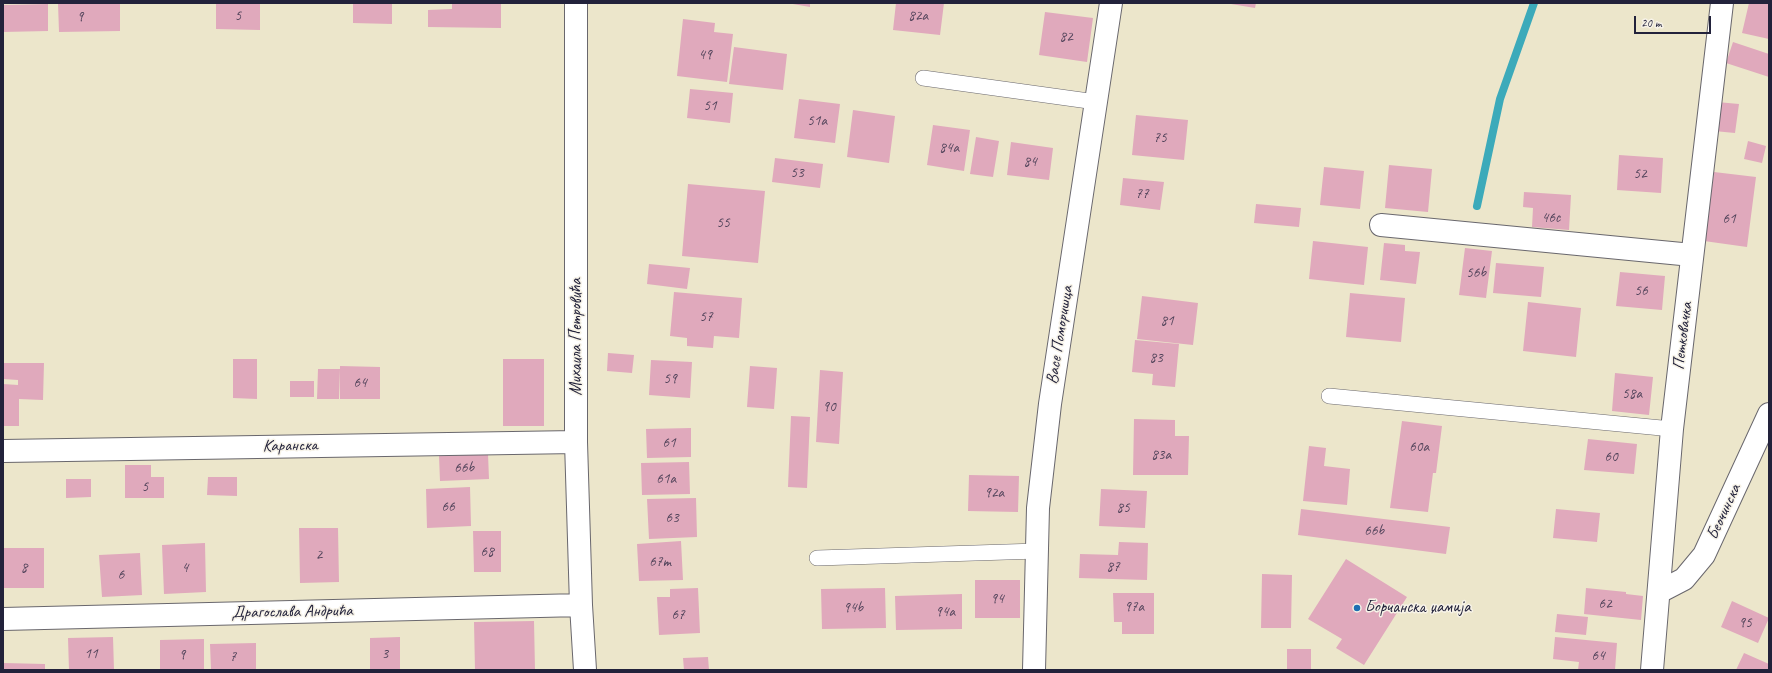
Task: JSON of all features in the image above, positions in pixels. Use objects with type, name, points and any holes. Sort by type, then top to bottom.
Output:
[{"type":"street","name":"Михаила Петровића","points":[[576,3],[576,442],[581,605],[585,670]]},
{"type":"street","name":"Васе Поморишца","points":[[1034,670],[1038,508],[1050,404],[1111,3]]},
{"type":"street","name":"Петковачка","points":[[1652,670],[1660,592],[1672,429],[1722,3]]},
{"type":"street","points":[[1381,225],[1692,255]]},
{"type":"street","name":"Беочинска","points":[[1660,592],[1684,579],[1704,555],[1769,414]]},
{"type":"street","name":"Каранска","points":[[3,451],[576,442]]},
{"type":"street","name":"Драгослава Андрића","points":[[3,619],[581,605]]},
{"type":"lane","points":[[923,78],[1096,102]]},
{"type":"lane","points":[[1329,396],[1672,429]]},
{"type":"lane","points":[[817,558],[1038,551]]},
{"type":"building","points":[[58,3],[120,3],[120,31],[59,32]]},
{"type":"building","points":[[216,3],[260,3],[260,30],[216,29]]},
{"type":"building","points":[[353,3],[392,3],[392,24],[353,23]]},
{"type":"building","points":[[452,3],[501,3],[501,28],[428,27],[428,10],[452,9]]},
{"type":"building","points":[[787,3],[810,3],[810,7]]},
{"type":"building","points":[[896,3],[944,3],[940,35],[893,30]]},
{"type":"building","points":[[1225,3],[1256,3],[1255,8]]},
{"type":"building","points":[[1749,3],[1769,3],[1769,39],[1742,33]]},
{"type":"building","points":[[48,4],[48,31],[3,32],[3,5]]},
{"type":"building","points":[[1045,12],[1093,18],[1087,62],[1039,55]]},
{"type":"building","points":[[683,19],[715,23],[714,32],[733,34],[727,82],[677,76]]},
{"type":"building","points":[[1733,42],[1769,54],[1769,77],[1726,63]]},
{"type":"building","points":[[734,47],[787,54],[783,90],[729,84]]},
{"type":"building","points":[[690,89],[733,93],[730,123],[687,118]]},
{"type":"building","points":[[799,99],[840,104],[835,143],[794,138]]},
{"type":"building","points":[[1717,102],[1739,104],[1735,133],[1714,131]]},
{"type":"building","points":[[853,110],[895,116],[889,163],[847,157]]},
{"type":"building","points":[[1136,115],[1188,120],[1184,160],[1132,155]]},
{"type":"building","points":[[933,125],[970,130],[964,171],[927,165]]},
{"type":"building","points":[[976,137],[999,141],[993,177],[970,174]]},
{"type":"building","points":[[1748,141],[1766,146],[1762,163],[1744,159]]},
{"type":"building","points":[[1011,142],[1053,148],[1049,180],[1007,175]]},
{"type":"building","points":[[1619,155],[1663,158],[1661,193],[1617,190]]},
{"type":"building","points":[[775,158],[823,164],[820,188],[772,182]]},
{"type":"building","points":[[1389,165],[1432,169],[1428,212],[1385,208]]},
{"type":"building","points":[[1324,167],[1364,171],[1360,209],[1320,205]]},
{"type":"building","points":[[1714,172],[1756,177],[1747,247],[1704,241]]},
{"type":"building","points":[[1123,178],[1164,182],[1160,210],[1120,205]]},
{"type":"building","points":[[688,184],[765,191],[758,263],[682,256]]},
{"type":"building","points":[[1524,192],[1571,195],[1569,230],[1532,227],[1533,208],[1523,207]]},
{"type":"building","points":[[1256,204],[1301,208],[1299,227],[1254,223]]},
{"type":"building","points":[[1313,241],[1368,247],[1364,285],[1309,279]]},
{"type":"building","points":[[1384,243],[1405,245],[1405,251],[1420,252],[1416,284],[1380,280]]},
{"type":"building","points":[[1465,248],[1492,251],[1486,298],[1459,295]]},
{"type":"building","points":[[1496,263],[1544,267],[1541,297],[1493,293]]},
{"type":"building","points":[[649,264],[690,268],[687,289],[647,284]]},
{"type":"building","points":[[1620,272],[1665,276],[1662,310],[1616,306]]},
{"type":"building","points":[[674,292],[742,298],[739,338],[714,336],[713,348],[687,346],[687,338],[670,336]]},
{"type":"building","points":[[1350,293],[1405,298],[1401,342],[1346,337]]},
{"type":"building","points":[[1142,296],[1198,303],[1193,345],[1137,339]]},
{"type":"building","points":[[1528,302],[1581,308],[1576,357],[1523,351]]},
{"type":"building","points":[[1135,340],[1179,344],[1175,387],[1152,385],[1153,374],[1132,372]]},
{"type":"building","points":[[608,353],[634,355],[632,373],[607,371]]},
{"type":"building","points":[[233,359],[257,359],[257,399],[233,398]]},
{"type":"building","points":[[503,359],[544,359],[544,426],[503,426]]},
{"type":"building","points":[[651,360],[692,362],[690,398],[649,395]]},
{"type":"building","points":[[3,363],[44,363],[43,400],[19,399],[19,426],[3,426],[3,384],[18,385],[18,380],[3,379]]},
{"type":"building","points":[[340,366],[380,367],[380,399],[340,399]]},
{"type":"building","points":[[750,366],[777,368],[774,409],[747,407]]},
{"type":"building","points":[[318,369],[340,369],[339,399],[317,399]]},
{"type":"building","points":[[820,370],[843,372],[839,444],[816,442]]},
{"type":"building","points":[[1615,373],[1653,377],[1649,415],[1612,411]]},
{"type":"building","points":[[290,381],[314,381],[314,397],[290,397]]},
{"type":"building","points":[[791,416],[810,417],[807,488],[788,487]]},
{"type":"building","points":[[1134,419],[1175,420],[1175,436],[1189,436],[1188,475],[1133,475]]},
{"type":"building","points":[[1402,421],[1442,426],[1436,473],[1433,473],[1428,512],[1390,508]]},
{"type":"building","points":[[691,428],[691,457],[647,458],[646,429]]},
{"type":"building","points":[[1588,439],[1637,444],[1634,474],[1584,470]]},
{"type":"building","points":[[1309,446],[1326,448],[1324,466],[1350,469],[1347,505],[1303,501]]},
{"type":"building","points":[[488,454],[489,479],[440,481],[439,456]]},
{"type":"building","points":[[689,462],[690,494],[642,495],[641,463]]},
{"type":"building","points":[[125,465],[151,465],[151,477],[164,477],[164,498],[125,498]]},
{"type":"building","points":[[969,475],[1019,476],[1018,512],[968,511]]},
{"type":"building","points":[[208,477],[237,477],[237,496],[207,495]]},
{"type":"building","points":[[66,479],[91,479],[91,497],[66,498]]},
{"type":"building","points":[[470,487],[471,526],[427,528],[426,489]]},
{"type":"building","points":[[1101,489],[1147,491],[1145,528],[1099,526]]},
{"type":"building","points":[[696,498],[697,537],[649,539],[647,499]]},
{"type":"building","points":[[1301,509],[1450,527],[1446,554],[1298,535]]},
{"type":"building","points":[[1556,509],[1600,513],[1597,542],[1553,538]]},
{"type":"building","points":[[299,528],[338,528],[339,582],[300,583]]},
{"type":"building","points":[[473,531],[501,531],[501,572],[474,572]]},
{"type":"building","points":[[681,541],[683,580],[639,581],[637,544]]},
{"type":"building","points":[[1119,542],[1148,543],[1147,580],[1079,578],[1080,554],[1118,555]]},
{"type":"building","points":[[205,543],[206,592],[164,594],[162,545]]},
{"type":"building","points":[[3,548],[44,548],[44,588],[3,588]]},
{"type":"building","points":[[140,553],[142,595],[102,597],[99,555]]},
{"type":"building","name":"Борчанска џамија","points":[[1346,559],[1407,597],[1364,665],[1336,648],[1342,639],[1308,619]]},
{"type":"building","points":[[1262,574],[1292,575],[1291,628],[1261,628]]},
{"type":"building","points":[[975,580],[1020,580],[1020,618],[975,618]]},
{"type":"building","points":[[698,588],[700,633],[659,635],[657,597],[670,597],[670,589]]},
{"type":"building","points":[[885,588],[886,628],[822,629],[821,589]]},
{"type":"building","points":[[1586,588],[1626,592],[1626,594],[1643,596],[1641,620],[1584,614]]},
{"type":"building","points":[[1113,593],[1154,593],[1154,634],[1122,634],[1122,622],[1114,622]]},
{"type":"building","points":[[962,594],[962,629],[896,630],[895,596]]},
{"type":"building","points":[[1732,601],[1769,618],[1758,643],[1721,627]]},
{"type":"building","points":[[1557,614],[1588,617],[1586,635],[1555,632]]},
{"type":"building","points":[[534,621],[535,670],[475,670],[474,622]]},
{"type":"building","points":[[113,637],[114,670],[69,670],[68,638]]},
{"type":"building","points":[[400,637],[400,670],[370,670],[370,638]]},
{"type":"building","points":[[1555,637],[1617,643],[1615,670],[1578,670],[1579,662],[1553,659]]},
{"type":"building","points":[[204,639],[204,670],[160,670],[160,640]]},
{"type":"building","points":[[256,643],[256,670],[211,670],[210,644]]},
{"type":"building","points":[[1287,649],[1311,649],[1311,670],[1287,670]]},
{"type":"building","points":[[1744,653],[1769,664],[1769,670],[1736,670]]},
{"type":"building","points":[[708,657],[709,670],[684,670],[683,658]]},
{"type":"building","points":[[4,663],[45,664],[45,670],[3,670]]},
{"type":"waterway","points":[[1477,206],[1500,99],[1534,3]]},
{"type":"place","name":"Борчанска џамија","points":[[1357,608]]}]
